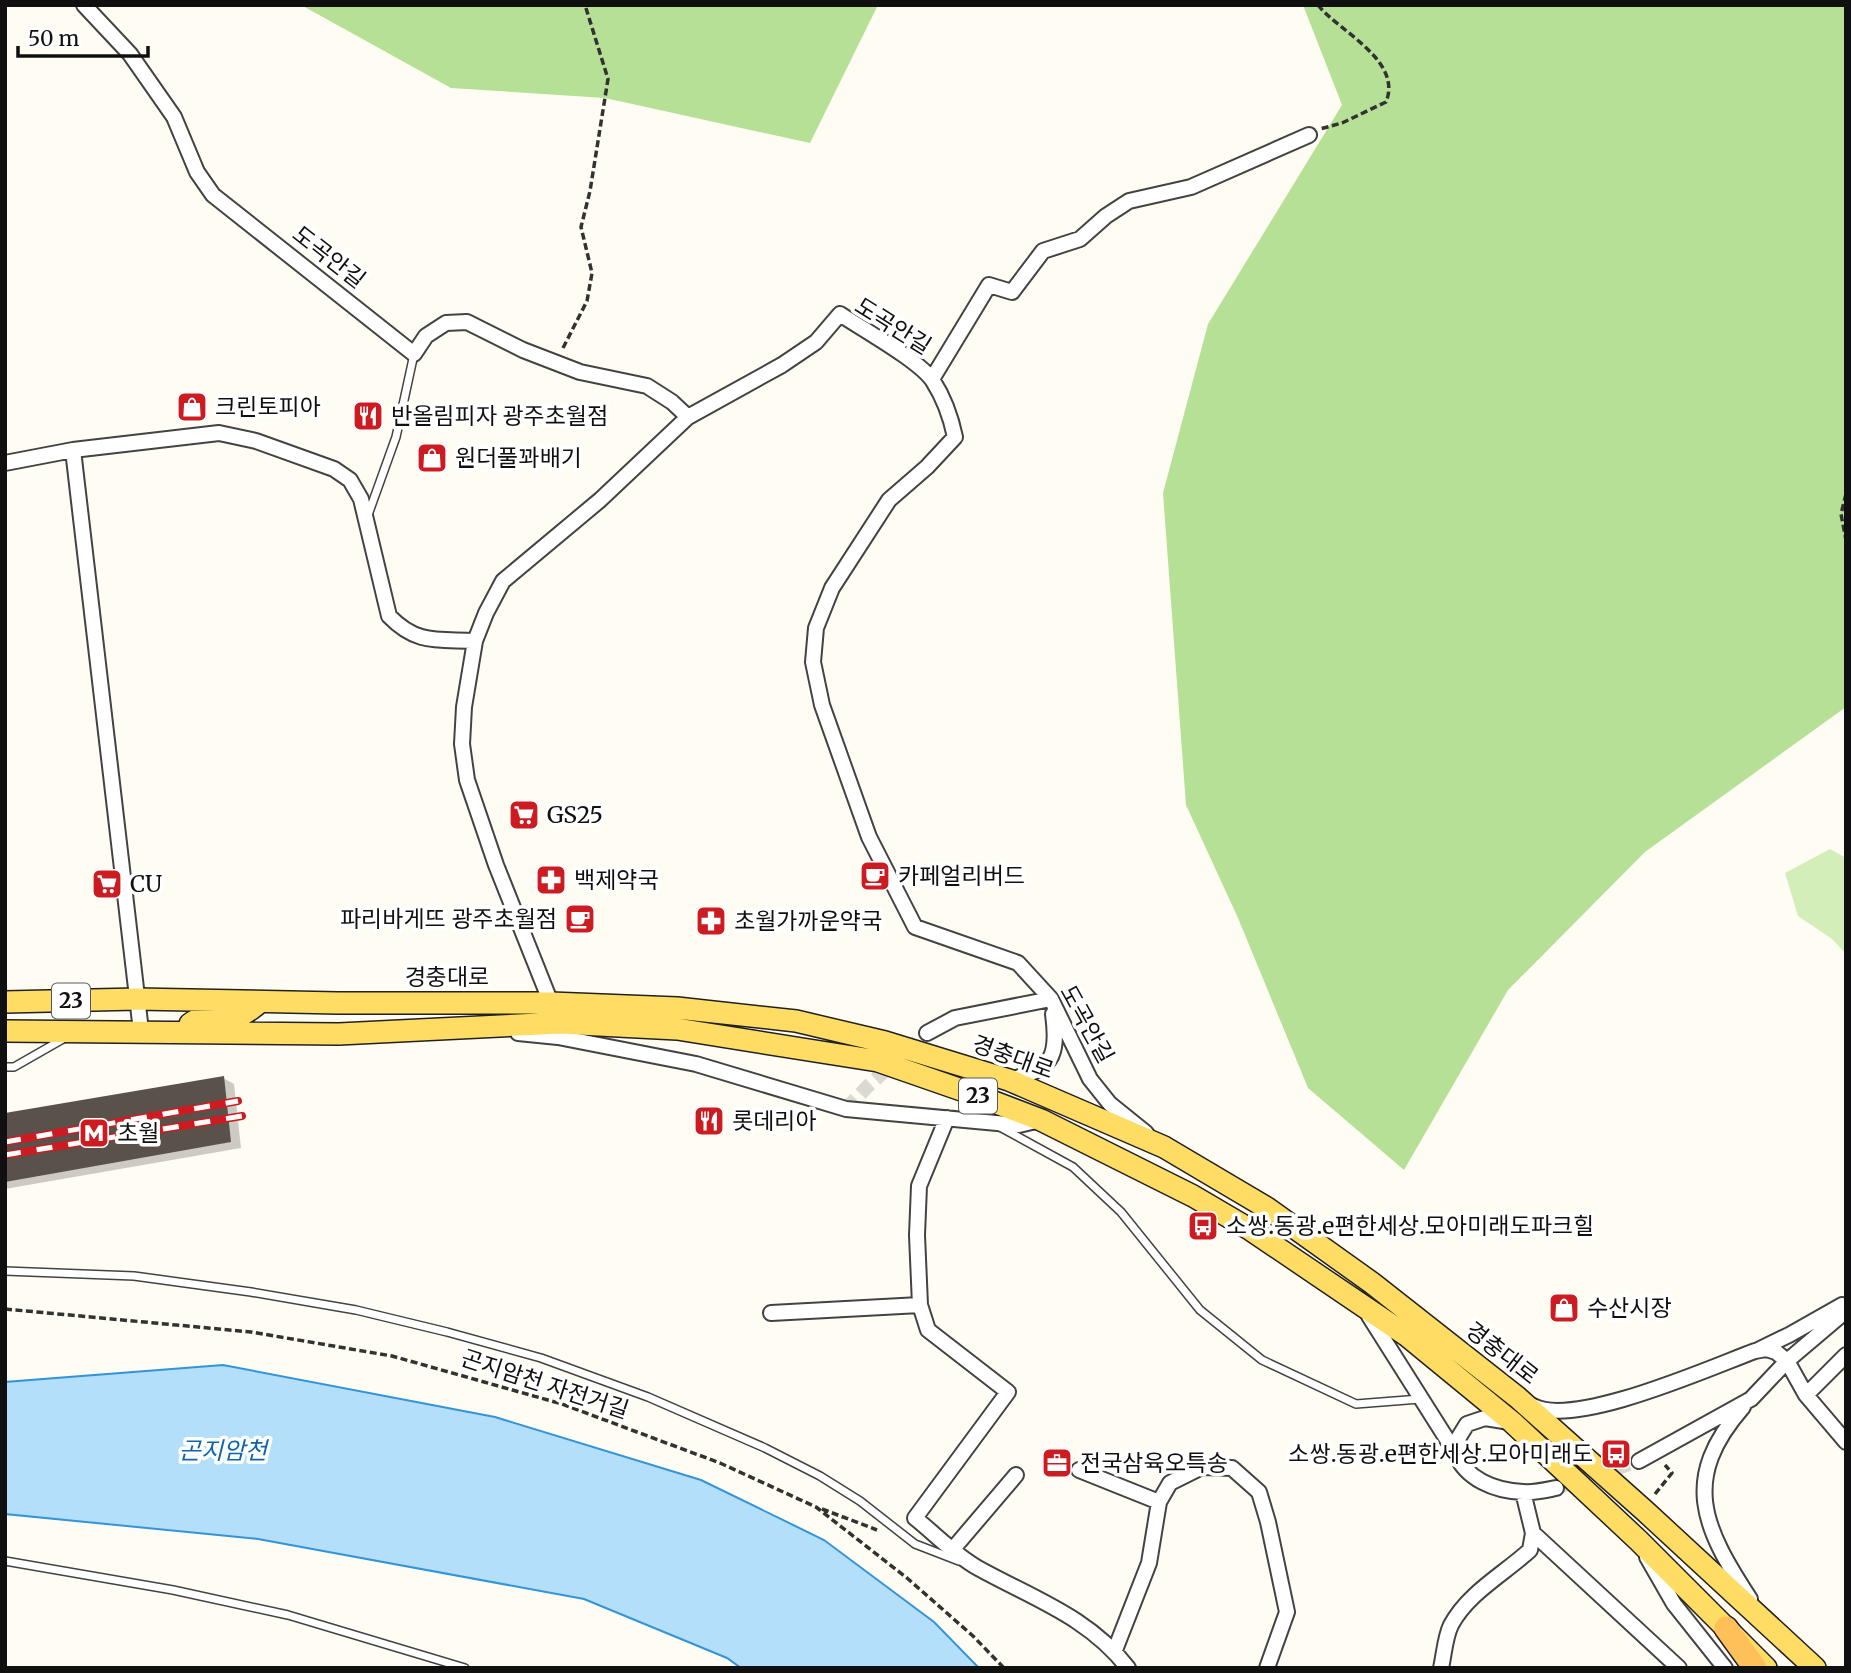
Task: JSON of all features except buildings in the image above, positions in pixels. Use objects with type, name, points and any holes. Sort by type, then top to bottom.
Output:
[{"type":"highway","points":[[1726,1628],[1755,1668]]},
{"type":"main road","name":"경충대로","points":[[5,1002],[137,999],[551,1003],[677,1008],[796,1020],[885,1042],[1009,1080],[1164,1147],[1267,1208],[1372,1283],[1517,1397],[1646,1511],[1815,1668]]},
{"type":"main road","points":[[189,1032],[190,1024],[195,1019],[238,1016],[260,1002]]},
{"type":"main road","name":"경충대로","points":[[5,1031],[339,1034],[560,1023],[677,1029],[878,1061],[1041,1120],[1193,1196],[1251,1230],[1357,1301],[1406,1335],[1512,1423],[1638,1540],[1766,1668]]},
{"type":"street","name":"도곡안길","points":[[84,5],[130,54],[174,117],[197,173],[212,194],[414,354]]},
{"type":"street","points":[[932,379],[989,285],[1012,292],[1043,251],[1080,239],[1106,216],[1129,201],[1191,187],[1309,135]]},
{"type":"street","name":"도곡안길","points":[[688,417],[805,350],[816,342],[840,314],[905,357],[932,379],[950,416],[955,437],[890,500],[832,588],[816,628],[813,663],[822,705],[869,837],[915,927],[1018,964],[1051,999],[1090,1079],[1110,1104],[1164,1147]]},
{"type":"street","points":[[414,354],[426,336],[446,323],[467,322],[503,341],[580,372],[647,386],[672,402],[688,417],[600,500],[503,582],[475,641],[464,707],[462,744],[467,780],[496,865],[551,1003]]},
{"type":"street","points":[[5,463],[73,450],[219,433],[256,440],[334,469],[350,480],[361,499],[389,616],[401,629],[417,638],[475,641]]},
{"type":"street","points":[[73,450],[141,1031]]},
{"type":"street","points":[[927,1033],[955,1018],[1051,999],[1056,1039],[1052,1058],[1035,1074],[1009,1080]]},
{"type":"street","points":[[472,1028],[558,1037],[696,1064],[846,1109],[1019,1125],[1041,1120]]},
{"type":"street","points":[[947,1118],[919,1186],[917,1235],[920,1305],[928,1330],[1008,1392],[915,1518],[976,1567],[1035,1595],[1088,1628],[1115,1650],[1128,1668]]},
{"type":"street","points":[[1357,1301],[1375,1323],[1460,1464],[1475,1479],[1523,1492],[1556,1488]]},
{"type":"street","points":[[1517,1397],[1544,1411],[1577,1410],[1609,1404],[1755,1351],[1846,1303]]},
{"type":"street","points":[[771,1313],[920,1305]]},
{"type":"street","points":[[1762,1618],[1719,1547],[1709,1521],[1704,1498],[1704,1480],[1709,1458],[1731,1422],[1751,1399],[1787,1361],[1846,1311]]},
{"type":"street","points":[[1755,1351],[1766,1349],[1776,1352],[1787,1361],[1805,1395],[1846,1442]]},
{"type":"street","points":[[1805,1395],[1846,1355]]},
{"type":"street","points":[[1639,1461],[1751,1399]]},
{"type":"street","points":[[1455,1452],[1459,1437],[1467,1424],[1485,1418],[1512,1423]]},
{"type":"street","points":[[1115,1650],[1149,1563],[1159,1502],[1170,1483],[1202,1466],[1232,1468],[1259,1492],[1287,1612],[1267,1668]]},
{"type":"street","points":[[1079,1470],[1159,1502]]},
{"type":"street","points":[[953,1549],[1016,1475]]},
{"type":"street","points":[[1441,1668],[1451,1626],[1465,1607],[1494,1578],[1530,1550],[1533,1533],[1523,1492]]},
{"type":"street","points":[[1533,1533],[1679,1668]]},
{"type":"street","points":[[1638,1540],[1674,1604],[1725,1668]]},
{"type":"lane","points":[[366,520],[396,437],[414,354]]},
{"type":"lane","points":[[5,1067],[14,1068],[75,1032]]},
{"type":"lane","points":[[993,1123],[1073,1167],[1121,1212],[1200,1310],[1262,1360],[1356,1404],[1420,1399]]},
{"type":"lane","points":[[5,1271],[134,1276],[251,1292],[356,1310],[541,1358],[648,1396],[765,1448],[820,1476],[860,1501],[915,1545],[976,1567]]},
{"type":"lane","points":[[5,1561],[173,1590],[288,1615],[465,1668]]},
{"type":"path","points":[[556,363],[587,301],[592,272],[581,227],[590,191],[608,79],[585,5]]},
{"type":"path","points":[[1309,135],[1325,126],[1342,123],[1385,102],[1389,93],[1384,73],[1372,54],[1318,5]]},
{"type":"path","points":[[1846,494],[1841,514],[1846,540]]},
{"type":"path","name":"곤지암천 자전거길","points":[[5,1309],[251,1332],[392,1356],[562,1404],[720,1463],[816,1507],[907,1578],[973,1636],[1004,1668]]},
{"type":"path","points":[[1654,1452],[1672,1473],[1655,1493]]},
{"type":"path","points":[[816,1507],[878,1530]]},
{"type":"green space","points":[[301,5],[878,5],[810,143],[605,98],[451,88]]},
{"type":"green space","points":[[1303,5],[1846,5],[1846,707],[1645,852],[1508,990],[1404,1170],[1308,1088],[1238,918],[1186,805],[1163,493],[1208,324],[1342,105]]},
{"type":"green space","points":[[1830,849],[1846,858],[1846,954],[1832,939],[1798,916],[1785,873]]},
{"type":"water","name":"곤지암천","points":[[223,1365],[495,1417],[701,1480],[824,1540],[934,1622],[979,1668],[741,1668],[727,1658],[584,1599],[258,1539],[5,1514],[5,1382]]},
{"type":"tunnel","points":[[846,1109],[927,1033]]},
{"type":"tunnel","points":[[1556,1488],[1639,1461]]},
{"type":"railway","points":[[5,1142],[238,1101]]},
{"type":"railway","points":[[5,1155],[242,1116]]},
{"type":"place","name":"크린토피아","points":[[192,407]]},
{"type":"place","name":"반올림피자 광주초월점","points":[[368,416]]},
{"type":"place","name":"원더풀꽈배기","points":[[432,458]]},
{"type":"place","name":"GS25","points":[[524,815]]},
{"type":"place","name":"카페얼리버드","points":[[875,876]]},
{"type":"place","name":"백제약국","points":[[551,880]]},
{"type":"place","name":"CU","points":[[107,884]]},
{"type":"place","name":"파리바게뜨 광주초월점","points":[[580,919]]},
{"type":"place","name":"초월가까운약국","points":[[711,921]]},
{"type":"place","name":"롯데리아","points":[[709,1121]]},
{"type":"place","name":"초월","points":[[94,1133]]},
{"type":"place","name":"소쌍.동광.e편한세상.모아미래도파크힐","points":[[1203,1226]]},
{"type":"place","name":"수산시장","points":[[1564,1308]]},
{"type":"place","name":"소쌍.동광.e편한세상.모아미래도","points":[[1616,1454]]},
{"type":"place","name":"전국삼육오특송","points":[[1057,1463]]}]
